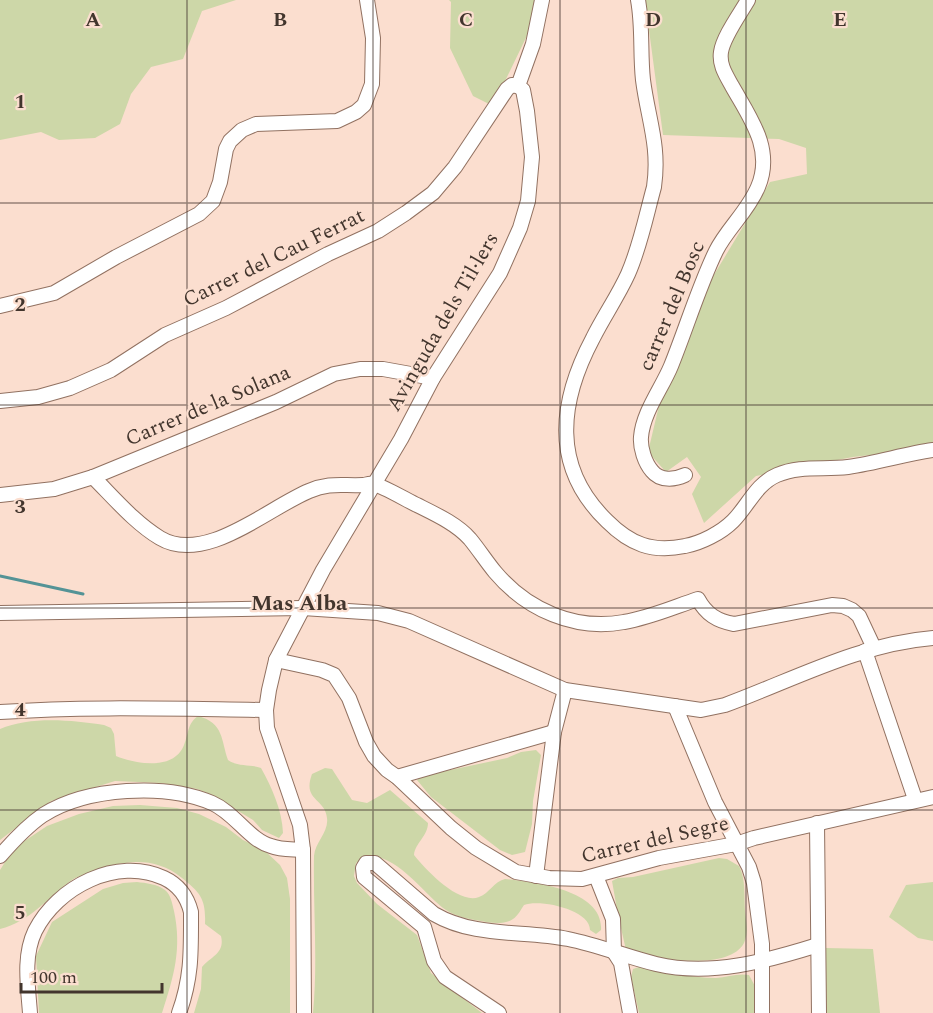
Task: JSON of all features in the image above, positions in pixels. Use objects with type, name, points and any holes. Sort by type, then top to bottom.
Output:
[{"type":"street","points":[[0,306],[54,293],[116,257],[199,214],[213,201],[220,182],[226,149],[230,141],[242,130],[256,124],[337,121],[348,118],[356,112],[364,105],[372,84],[373,38],[367,0]]},
{"type":"street","points":[[518,86],[533,44],[542,0]]},
{"type":"street","points":[[638,0],[643,32],[644,81],[656,146],[656,173],[629,273],[582,360],[568,409],[565,436],[567,456],[575,480],[589,502],[616,530],[641,546],[662,548],[686,546],[724,528],[733,521],[760,488],[775,476],[798,469],[851,467],[933,450]]},
{"type":"street","name":"carrer del Bosc","points":[[685,475],[670,479],[660,478],[654,474],[647,466],[641,438],[649,412],[670,369],[716,250],[749,204],[761,177],[763,153],[757,129],[721,64],[722,45],[748,0]]},
{"type":"street","name":"Carrer del Cau Ferrat","points":[[0,401],[12,401],[70,388],[100,374],[165,335],[226,308],[387,225],[433,193],[472,143],[507,89],[512,85],[518,86]]},
{"type":"street","name":"Avinguda dels Til·lers","points":[[304,1013],[303,850],[297,814],[267,728],[266,710],[269,690],[276,660],[303,608],[401,439],[433,378],[500,273],[520,228],[528,201],[532,157],[523,90],[518,86]]},
{"type":"street","name":"Carrer de la Solana","points":[[0,495],[54,489],[93,477],[276,402],[334,374],[360,369],[383,369],[433,378]]},
{"type":"street","points":[[93,477],[161,539],[180,545],[195,546],[213,542],[234,532],[310,490],[337,484],[373,484],[453,525],[469,538],[497,574],[525,599],[544,611],[580,623],[599,625],[626,622],[698,599],[712,616],[723,622],[734,624],[832,605],[852,610],[859,615],[915,800]]},
{"type":"street","points":[[0,614],[303,608],[378,613],[409,621],[565,690],[701,710],[725,705],[870,649],[910,640],[933,638]]},
{"type":"street","name":"Carrer del Segre","points":[[276,660],[322,670],[334,675],[349,698],[374,756],[476,848],[516,872],[536,876],[582,879],[659,858],[736,844],[933,796]]},
{"type":"street","points":[[536,876],[554,732],[565,690]]},
{"type":"street","points":[[675,706],[715,802],[749,867],[754,883],[762,944],[762,1013]]},
{"type":"street","points":[[0,712],[92,709],[266,710]]},
{"type":"street","points":[[398,777],[554,732]]},
{"type":"street","points":[[0,856],[14,840],[42,816],[58,807],[92,797],[140,791],[172,793],[212,803],[234,816],[262,842],[272,847],[303,850]]},
{"type":"street","points":[[818,823],[819,1013]]},
{"type":"street","points":[[499,1013],[445,977],[434,961],[424,927],[364,876],[364,865],[369,862],[375,863],[434,914],[443,919],[465,926],[568,939],[659,964],[721,968],[761,961],[818,945]]},
{"type":"street","points":[[30,1013],[27,974],[29,950],[34,933],[44,916],[75,888],[99,876],[131,870],[154,874],[171,882],[180,889],[189,904],[191,912],[190,975],[187,992],[179,1013]]},
{"type":"street","points":[[596,876],[614,919],[614,952],[621,963],[630,1013]]},
{"type":"street","points":[[424,927],[434,914]]},
{"type":"green space","points":[[0,0],[236,0],[202,11],[183,59],[151,67],[131,94],[120,124],[95,138],[59,140],[41,132],[0,140]]},
{"type":"green space","points":[[449,0],[536,0],[537,15],[493,106],[473,96],[450,48],[451,2]]},
{"type":"green space","points":[[645,0],[933,0],[933,448],[853,457],[756,476],[704,523],[692,494],[701,477],[687,457],[666,472],[648,452],[661,397],[712,278],[770,182],[807,174],[806,148],[779,139],[663,135]]},
{"type":"green space","points":[[198,716],[213,723],[217,728],[228,760],[236,764],[261,768],[273,791],[281,816],[283,833],[279,838],[262,830],[253,820],[210,794],[197,789],[161,783],[115,781],[51,801],[0,840],[0,729],[24,722],[38,721],[104,725],[111,728],[114,734],[116,756],[144,763],[154,763],[172,759],[179,753],[190,726]]},
{"type":"green space","points":[[536,750],[541,755],[533,801],[532,824],[525,852],[512,855],[500,850],[431,797],[417,780],[422,776]]},
{"type":"green space","points":[[325,768],[332,769],[352,800],[367,803],[390,790],[428,823],[414,855],[426,869],[453,891],[462,896],[479,897],[505,879],[549,886],[580,897],[591,906],[599,916],[601,930],[596,934],[590,930],[588,923],[582,917],[552,905],[524,905],[515,918],[502,923],[459,916],[437,903],[392,863],[380,858],[368,857],[356,863],[354,876],[357,883],[377,904],[417,935],[431,973],[482,1013],[313,1013],[314,856],[326,828],[327,818],[322,806],[312,795],[310,783],[312,774]]},
{"type":"green space","points":[[140,805],[177,808],[199,814],[264,850],[280,865],[287,878],[290,899],[290,1013],[194,1013],[201,989],[202,967],[217,954],[222,942],[221,936],[205,924],[203,903],[194,888],[172,871],[161,866],[139,862],[117,864],[80,876],[21,921],[0,929],[0,870],[14,848],[47,826],[79,814],[113,806]]},
{"type":"green space","points":[[719,858],[727,859],[739,866],[743,876],[747,931],[744,943],[736,952],[723,958],[689,961],[653,957],[626,950],[612,881]]},
{"type":"green space","points":[[137,882],[155,885],[165,890],[170,897],[174,911],[177,938],[176,962],[162,1013],[39,1013],[36,956],[52,922],[103,889],[123,883]]},
{"type":"green space","points":[[933,882],[933,941],[918,938],[889,917],[906,885]]},
{"type":"green space","points":[[826,948],[873,949],[880,1013],[825,1013]]},
{"type":"green space","points":[[639,967],[707,978],[749,975],[756,988],[756,1013],[639,1013],[631,977],[633,969]]},
{"type":"waterway","points":[[0,576],[83,594]]},
{"type":"district","name":"Mas Alba","points":[[299,603]]}]
